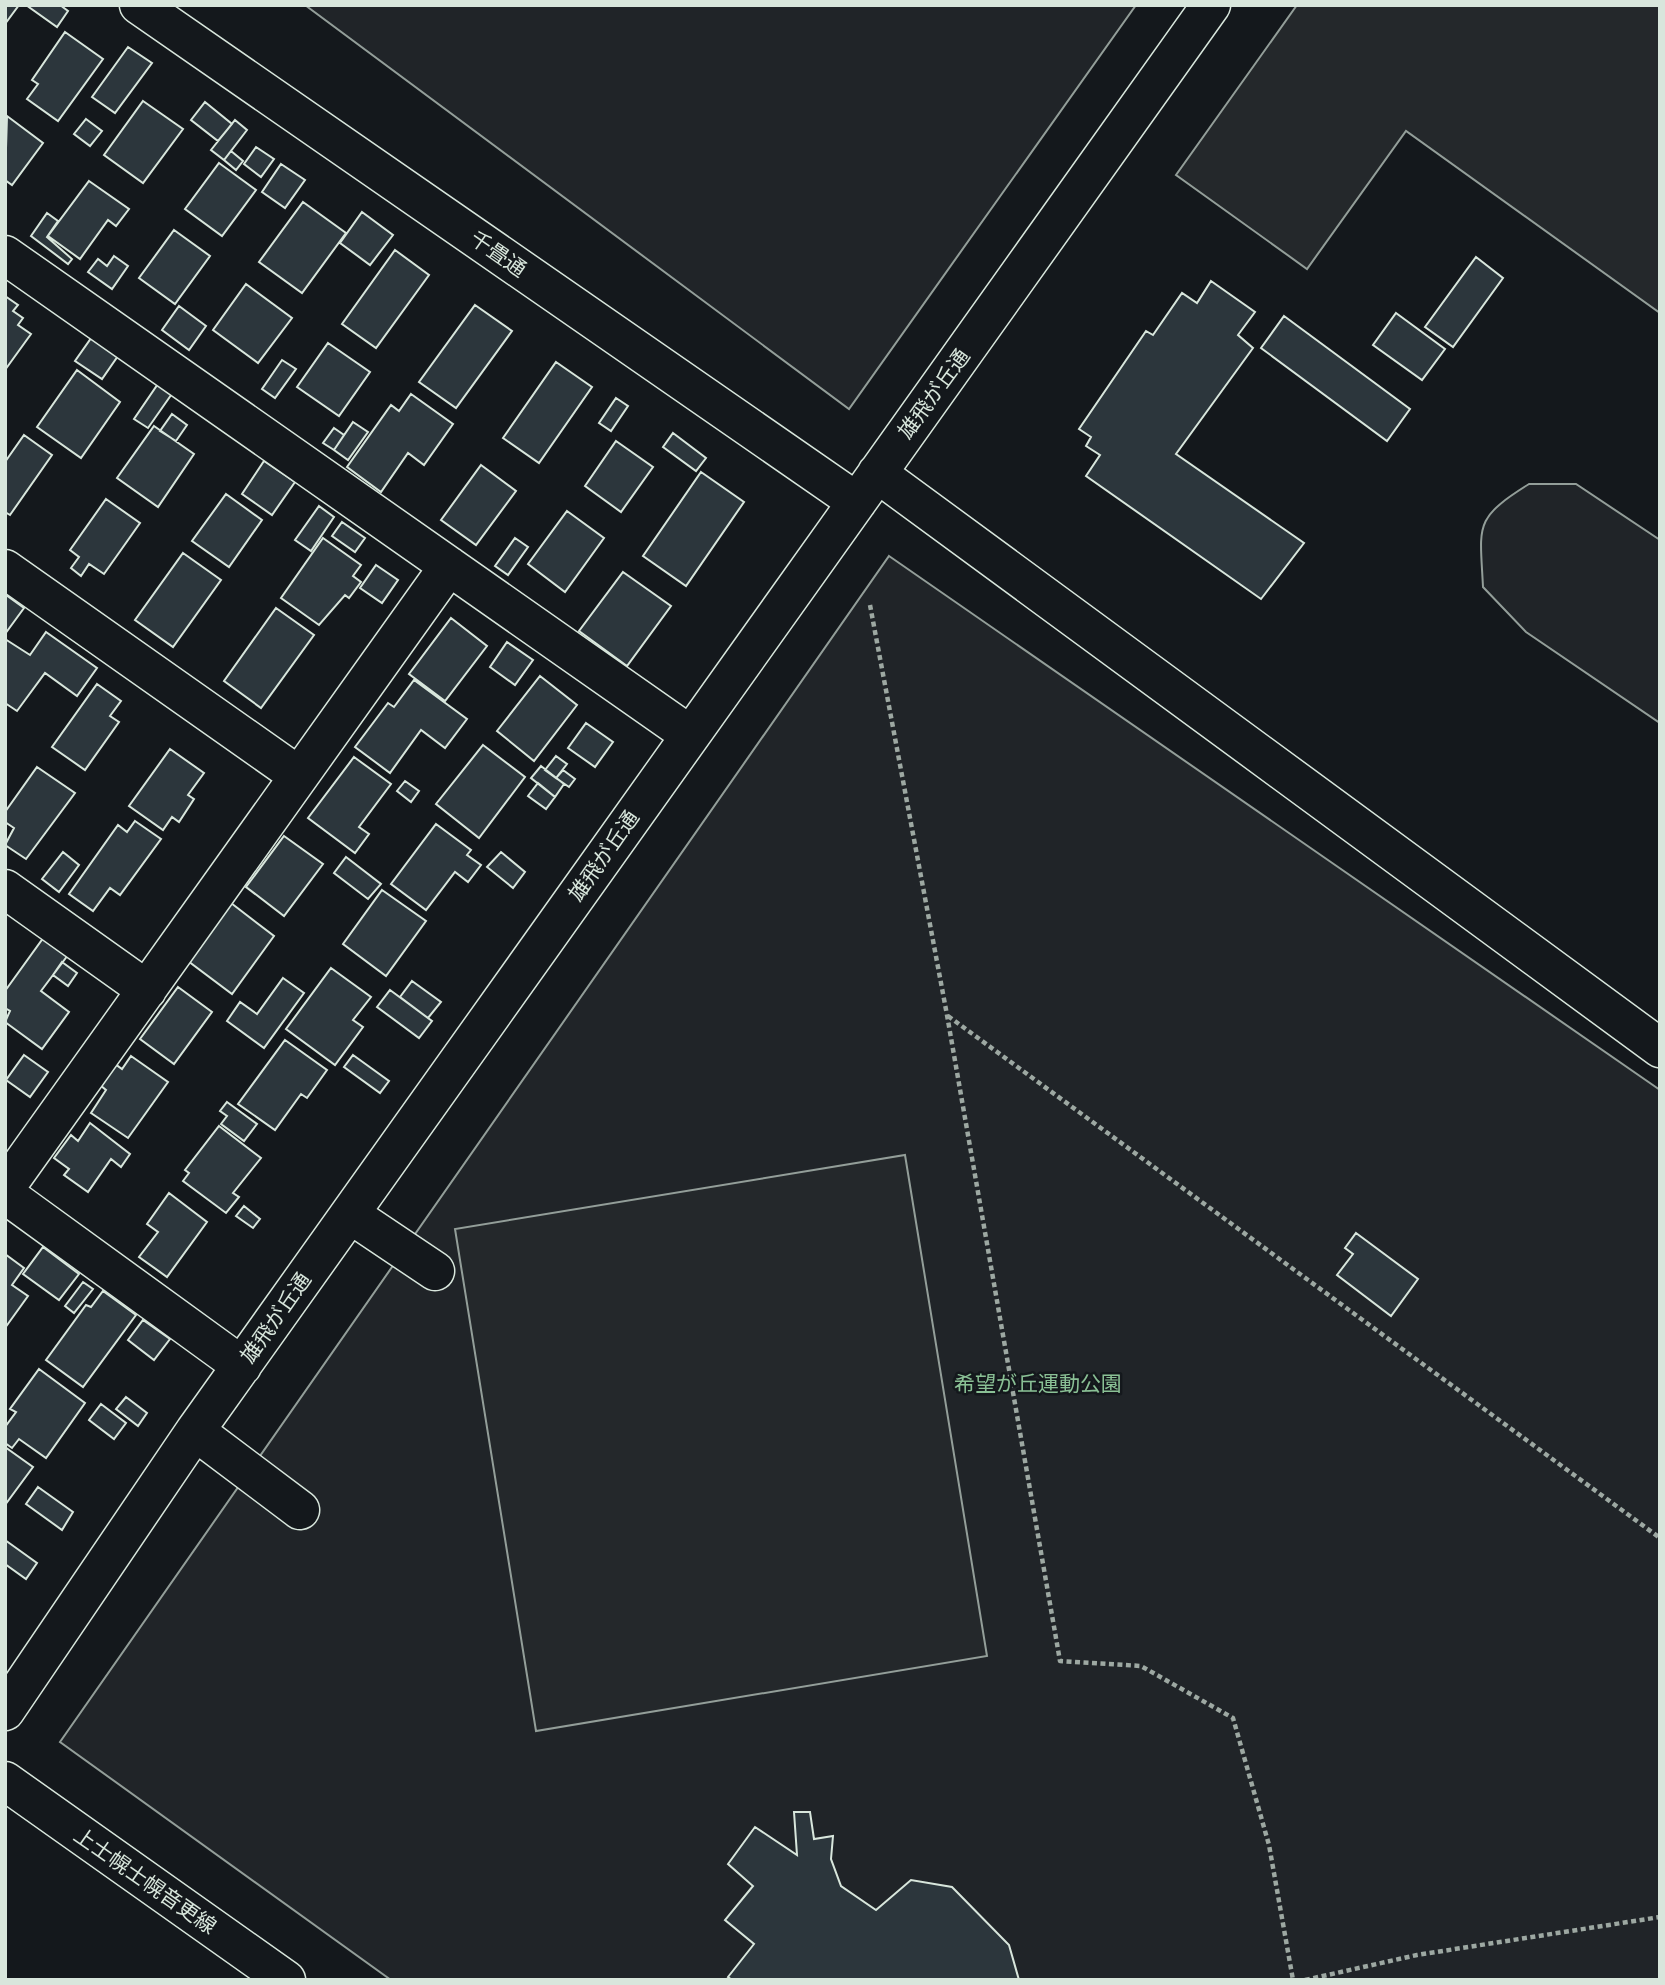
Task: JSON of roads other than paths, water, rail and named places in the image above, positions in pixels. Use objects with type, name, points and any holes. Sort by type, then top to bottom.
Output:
[{"type":"street","name":"千畳通","points":[[139,5],[867,487],[1660,1048]]},
{"type":"street","name":"雄飛が丘通","points":[[5,1711],[195,1431],[1211,5]]},
{"type":"street","points":[[5,255],[690,735]]},
{"type":"street","points":[[5,1188],[449,566]]},
{"type":"street","points":[[5,569],[299,776]]},
{"type":"street","points":[[5,889],[147,990]]},
{"type":"street","points":[[5,1194],[242,1366]]},
{"type":"street","points":[[350,1214],[435,1271]]},
{"type":"street","points":[[195,1431],[300,1510]]},
{"type":"street","name":"上士幌士幌音更線","points":[[5,1782],[286,1980]]},
{"type":"park label","name":"希望が丘運動公園","points":[[1038,1384]]}]
